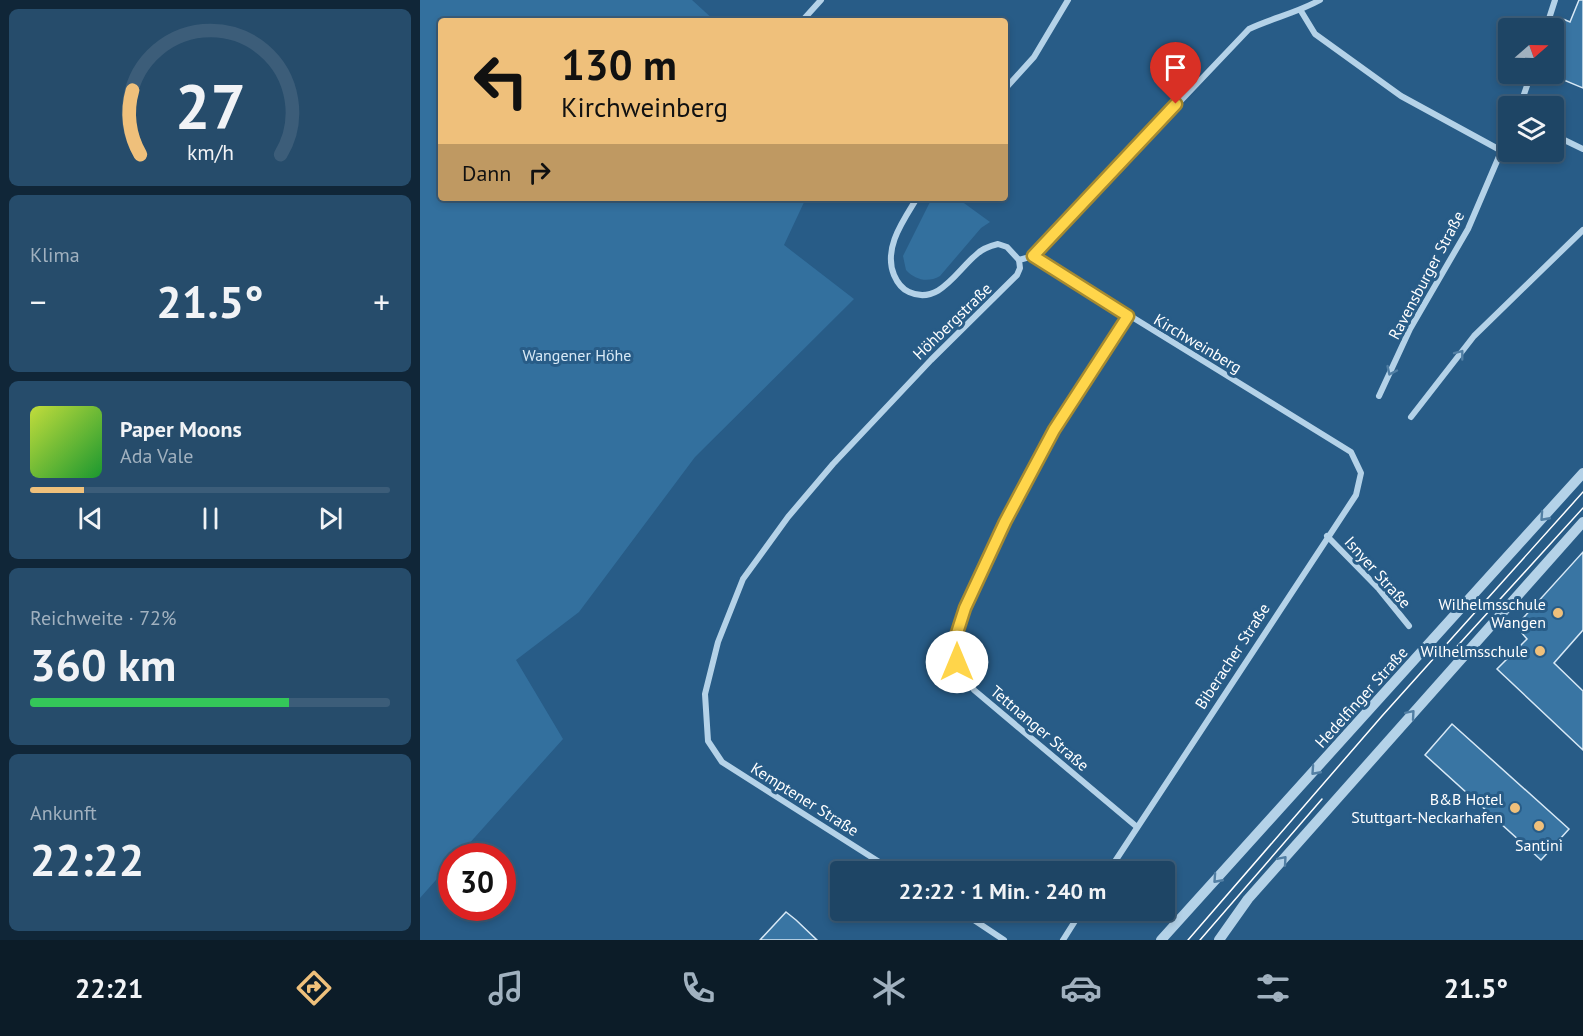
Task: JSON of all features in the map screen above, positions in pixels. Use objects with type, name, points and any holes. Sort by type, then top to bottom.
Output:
[{"type":"street","points":[[805,18],[821,0]]},
{"type":"street","points":[[1008,86],[1034,57],[1068,0]]},
{"type":"street","points":[[915,201],[899,228],[890,258],[896,281],[905,290],[924,296],[937,292],[978,253],[998,244],[1007,248],[1019,260],[1033,256],[1249,29],[1275,17],[1301,11],[1320,0]]},
{"type":"street","points":[[1549,18],[1555,0]]},
{"type":"street","points":[[1301,11],[1315,34],[1401,96],[1498,149]]},
{"type":"street","points":[[1564,140],[1583,150]]},
{"type":"street","name":"Ravensburger Straße","points":[[1379,396],[1410,329],[1468,229],[1498,155]]},
{"type":"street","points":[[1411,417],[1474,336],[1583,230]]},
{"type":"street","name":"Kirchweinberg","points":[[1033,256],[1351,452]]},
{"type":"street","name":"Höhbergstraße","points":[[708,741],[705,694],[718,642],[743,579],[788,517],[833,464],[931,360],[1017,275],[1019,260]]},
{"type":"street","name":"Tettnanger Straße","points":[[1128,316],[1054,430],[1005,522],[965,608],[957,633],[957,662],[974,690],[1137,827]]},
{"type":"street","name":"Biberacher Straße","points":[[1115,861],[1356,495],[1361,473],[1351,452]]},
{"type":"street","name":"Hedelfinger Straße","points":[[1161,940],[1583,473]]},
{"type":"street","points":[[1219,940],[1248,899],[1583,522]]},
{"type":"street","name":"Isnyer Straße","points":[[1327,536],[1379,589],[1409,626]]},
{"type":"street","name":"Kemptener Straße","points":[[708,741],[722,762],[878,861]]},
{"type":"street","points":[[975,921],[1004,940]]},
{"type":"street","points":[[1063,940],[1075,921]]},
{"type":"green space","name":"Wangener Höhe","points":[[420,0],[692,0],[712,18],[438,18],[438,201],[805,201],[784,245],[854,299],[695,457],[579,612],[516,660],[563,739],[470,843],[438,843],[438,878],[420,898]]},
{"type":"green space","points":[[930,201],[961,201],[990,222],[981,228],[940,276],[935,278],[926,280],[910,273],[906,270],[903,256]]},
{"type":"building","points":[[1579,0],[1583,0],[1583,88],[1564,80],[1564,19],[1570,22]]},
{"type":"building","name":"Wilhelmsschule Wangen","points":[[1583,552],[1583,630],[1554,663],[1583,691],[1583,750],[1497,669],[1527,639],[1516,626]]},
{"type":"building","name":"B&B Hotel Stuttgart-Neckarhafen","points":[[1452,724],[1569,829],[1541,860],[1425,755]]},
{"type":"building","points":[[786,912],[796,920],[817,940],[760,940]]},
{"type":"tram line","points":[[1188,940],[1382,716],[1583,492]]},
{"type":"tram line","points":[[1451,653],[1583,508]]},
{"type":"tram line","points":[[1200,940],[1322,799]]},
{"type":"place","name":"Wilhelmsschule Wangen","points":[[1558,613]]},
{"type":"place","name":"Wilhelmsschule","points":[[1540,651]]},
{"type":"place","name":"B&B Hotel Stuttgart-Neckarhafen","points":[[1515,808]]},
{"type":"place","name":"Santini","points":[[1539,826]]},
{"type":"route","points":[[957,662],[957,633],[965,608],[1005,522],[1054,430],[1128,316],[1033,256],[1176,104]]}]
